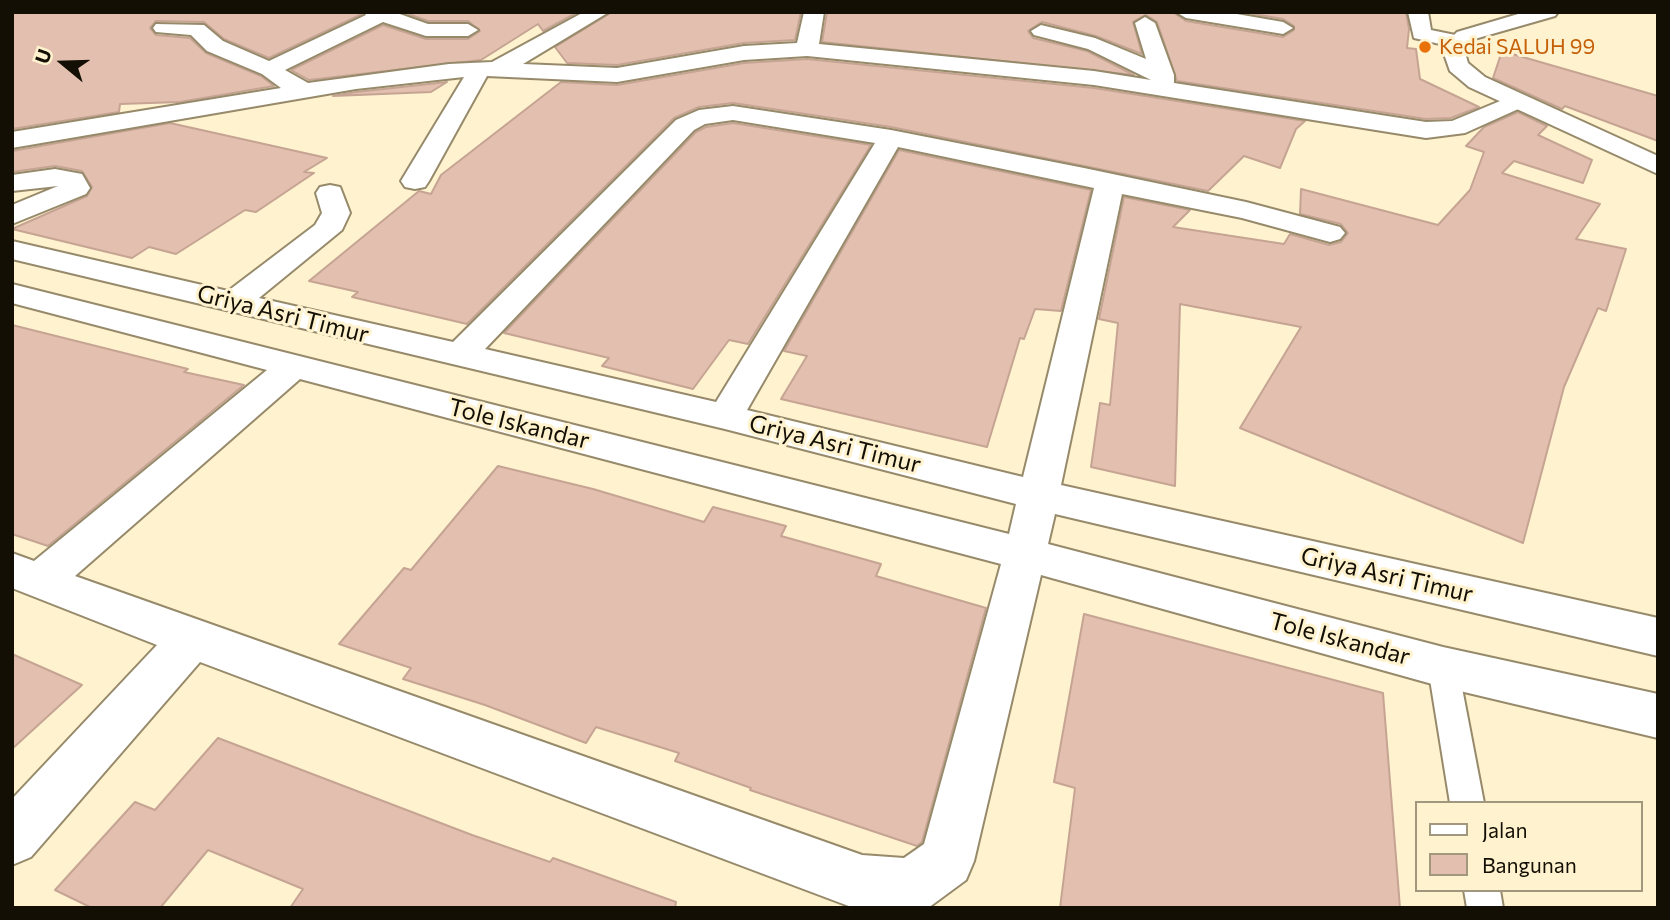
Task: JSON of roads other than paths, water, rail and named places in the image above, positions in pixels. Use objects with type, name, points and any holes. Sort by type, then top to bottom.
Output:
[{"type":"street","points":[[444,12],[468,30],[527,52]]},
{"type":"street","points":[[415,181],[489,69],[527,52],[598,12]]},
{"type":"street","points":[[807,49],[814,12]]},
{"type":"street","points":[[1185,12],[1283,28]]},
{"type":"street","points":[[1418,12],[1421,34],[1457,42]]},
{"type":"street","points":[[1548,12],[1464,36],[1453,48],[1458,66],[1477,82],[1658,166]]},
{"type":"street","points":[[270,69],[377,14],[426,30],[468,30]]},
{"type":"street","points":[[1145,23],[1162,81]]},
{"type":"street","points":[[163,28],[197,29],[215,46],[270,69],[283,80],[309,92]]},
{"type":"street","points":[[1041,31],[1095,44],[1162,81]]},
{"type":"street","points":[[12,139],[309,92],[356,82],[489,69],[617,75],[744,52],[807,49],[1162,81],[1426,130],[1456,128],[1517,101]]},
{"type":"street","points":[[459,356],[685,125],[699,117],[733,113],[891,138],[1246,210],[1330,233]]},
{"type":"street","points":[[724,416],[891,138]]},
{"type":"street","points":[[12,183],[55,177],[72,180],[76,188],[12,216]]},
{"type":"street","points":[[27,575],[192,639],[862,883],[911,887],[947,861],[1025,554],[1109,191],[1107,183]]},
{"type":"street","points":[[233,302],[327,230],[336,213],[330,193]]},
{"type":"street","points":[[12,277],[28,254]]},
{"type":"street","name":"Griya Asri Timur","points":[[28,254],[724,416],[1038,495],[1658,637]]},
{"type":"street","name":"Tole Iskandar","points":[[12,293],[1025,554],[1443,667],[1658,716]]},
{"type":"street","points":[[27,575],[294,366]]},
{"type":"street","points":[[12,838],[192,639]]},
{"type":"lane","points":[[1443,667],[1467,801]]},
{"type":"place","name":"Kedai SALUH 99","points":[[1425,47]]}]
